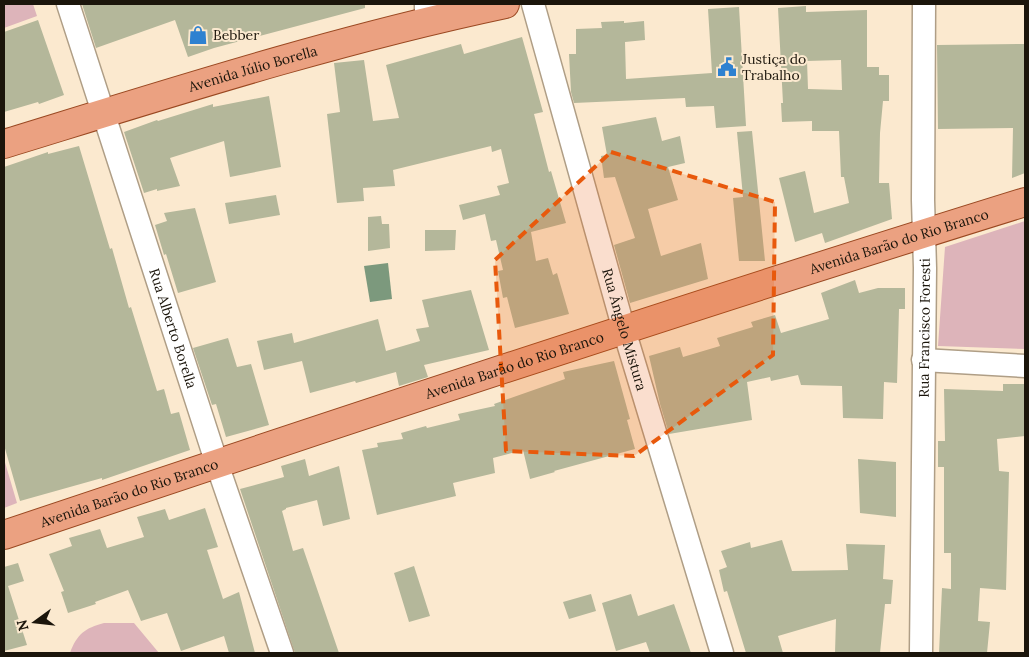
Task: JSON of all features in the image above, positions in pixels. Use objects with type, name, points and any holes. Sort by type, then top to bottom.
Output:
[{"type":"main road","name":"Avenida Júlio Borella","points":[[4,144],[303,53],[426,13],[505,4]]},
{"type":"main road","name":"Avenida Barão do Rio Branco","points":[[4,535],[624,330],[1025,202]]},
{"type":"street","name":"Rua Alberto Borella","points":[[68,4],[217,464],[282,653]]},
{"type":"street","name":"Rua Ângelo Mistura","points":[[533,4],[624,330],[722,653]]},
{"type":"street","name":"Rua Francisco Foresti","points":[[922,653],[924,4]]},
{"type":"street","points":[[923,360],[1025,366]]},
{"type":"highlighted area","points":[[611,152],[775,202],[773,355],[634,456],[506,451],[495,260]]},
{"type":"shaded area","points":[[4,4],[33,4],[37,16],[4,28]]},
{"type":"shaded area","points":[[1025,221],[1025,349],[938,346],[945,247]]},
{"type":"shaded area","points":[[388,263],[392,299],[370,302],[364,266]]},
{"type":"shaded area","points":[[4,459],[17,503],[4,508]]},
{"type":"shaded area","points":[[104,623],[134,623],[159,653],[70,653],[82,633]]},
{"type":"building","points":[[82,4],[365,4],[365,8],[214,48],[188,57],[175,20],[96,48]]},
{"type":"building","points":[[806,6],[806,12],[867,10],[867,67],[879,67],[879,75],[889,75],[889,101],[883,101],[880,133],[879,183],[889,183],[892,219],[825,243],[822,233],[795,242],[779,178],[805,171],[814,213],[849,203],[844,177],[841,177],[839,131],[812,131],[812,121],[782,122],[781,103],[783,103],[778,8]],"holes":[[[841,60],[842,90],[808,89],[807,61]]]},
{"type":"building","points":[[739,7],[746,126],[716,128],[714,106],[686,107],[685,98],[574,103],[571,92],[569,54],[576,54],[576,29],[602,28],[601,22],[624,21],[624,23],[644,21],[645,40],[625,42],[626,79],[712,73],[708,9]]},
{"type":"building","points":[[38,20],[64,95],[39,104],[38,102],[4,112],[4,32]]},
{"type":"building","points":[[522,37],[543,112],[534,114],[549,172],[551,171],[566,223],[531,232],[536,261],[548,258],[553,275],[557,273],[569,314],[515,328],[507,297],[503,298],[498,271],[503,270],[496,240],[491,241],[485,214],[463,220],[459,205],[500,195],[497,186],[509,183],[501,149],[492,152],[491,146],[393,170],[395,186],[363,188],[364,201],[337,203],[327,114],[340,112],[334,63],[364,60],[373,121],[399,118],[386,65],[461,44],[464,54]]},
{"type":"building","points":[[1025,44],[1025,173],[1012,178],[1013,128],[938,129],[937,45]]},
{"type":"building","points":[[269,96],[281,167],[230,177],[224,141],[170,158],[180,186],[144,193],[124,132],[157,120],[213,104],[213,107]]},
{"type":"building","points":[[656,117],[662,141],[680,136],[685,163],[668,167],[678,200],[648,209],[661,256],[701,243],[708,279],[630,303],[614,245],[635,238],[615,177],[604,178],[601,156],[607,155],[602,127]]},
{"type":"building","points":[[752,131],[765,261],[739,261],[733,198],[743,197],[737,132]]},
{"type":"building","points":[[79,146],[110,249],[112,248],[129,308],[131,307],[157,391],[164,389],[171,414],[179,412],[190,450],[102,480],[102,478],[20,501],[4,445],[4,167],[48,152],[48,154]]},
{"type":"building","points":[[276,195],[280,215],[229,224],[225,203]]},
{"type":"building","points":[[195,208],[216,282],[178,293],[155,225],[167,221],[164,213]]},
{"type":"building","points":[[381,216],[382,224],[389,224],[390,248],[368,251],[368,217]]},
{"type":"building","points":[[425,230],[456,230],[455,250],[425,251]]},
{"type":"building","points":[[855,280],[859,293],[878,288],[905,288],[905,309],[899,309],[897,383],[884,382],[883,419],[843,418],[842,386],[801,385],[798,375],[771,381],[770,377],[747,382],[752,420],[669,434],[649,356],[680,347],[683,357],[720,346],[717,338],[753,327],[751,322],[775,315],[781,333],[829,319],[821,293]]},
{"type":"building","points":[[471,290],[489,350],[424,365],[428,377],[399,386],[396,372],[310,393],[302,361],[264,370],[257,341],[292,333],[294,343],[378,319],[386,351],[420,341],[416,329],[429,327],[422,300]]},
{"type":"building","points":[[228,338],[237,367],[251,364],[269,425],[226,437],[216,404],[212,405],[193,348]]},
{"type":"building","points":[[614,361],[630,419],[627,420],[635,449],[530,479],[523,450],[493,458],[495,473],[453,483],[456,496],[377,515],[362,450],[378,447],[377,443],[403,439],[401,433],[460,420],[458,414],[495,406],[494,404],[565,379],[563,372]]},
{"type":"building","points":[[1003,384],[1025,384],[1025,436],[997,439],[999,471],[1009,472],[1006,590],[980,588],[978,621],[990,622],[987,653],[939,653],[942,588],[951,589],[951,553],[944,553],[944,467],[938,467],[938,441],[945,441],[944,389],[1003,391]]},
{"type":"building","points":[[305,459],[309,476],[339,466],[350,519],[323,526],[317,500],[286,508],[282,511],[293,551],[303,548],[339,653],[295,653],[240,489],[284,477],[281,466]]},
{"type":"building","points":[[858,459],[896,462],[896,517],[860,513]]},
{"type":"building","points":[[205,508],[218,547],[207,550],[223,599],[239,592],[255,653],[229,653],[224,636],[181,651],[167,613],[141,621],[128,590],[95,602],[96,604],[68,613],[61,592],[64,591],[49,554],[72,546],[69,538],[100,529],[107,548],[144,537],[137,517],[165,509],[169,520]]},
{"type":"building","points":[[782,540],[792,571],[848,570],[846,544],[885,545],[883,579],[893,580],[891,604],[885,604],[880,653],[835,653],[836,619],[778,636],[783,653],[746,653],[727,591],[724,592],[719,570],[727,567],[721,551],[750,542],[751,548]]},
{"type":"building","points":[[18,563],[24,581],[8,586],[27,645],[4,651],[4,567]]},
{"type":"building","points":[[414,566],[430,616],[409,622],[394,573]]},
{"type":"building","points":[[591,594],[596,611],[569,619],[563,602]]},
{"type":"building","points":[[631,594],[638,616],[674,604],[691,653],[650,653],[646,642],[616,651],[602,603]]},
{"type":"place","name":"Bebber","points":[[198,35]]},
{"type":"place","name":"Justiça do Trabalho","points":[[727,67]]}]
